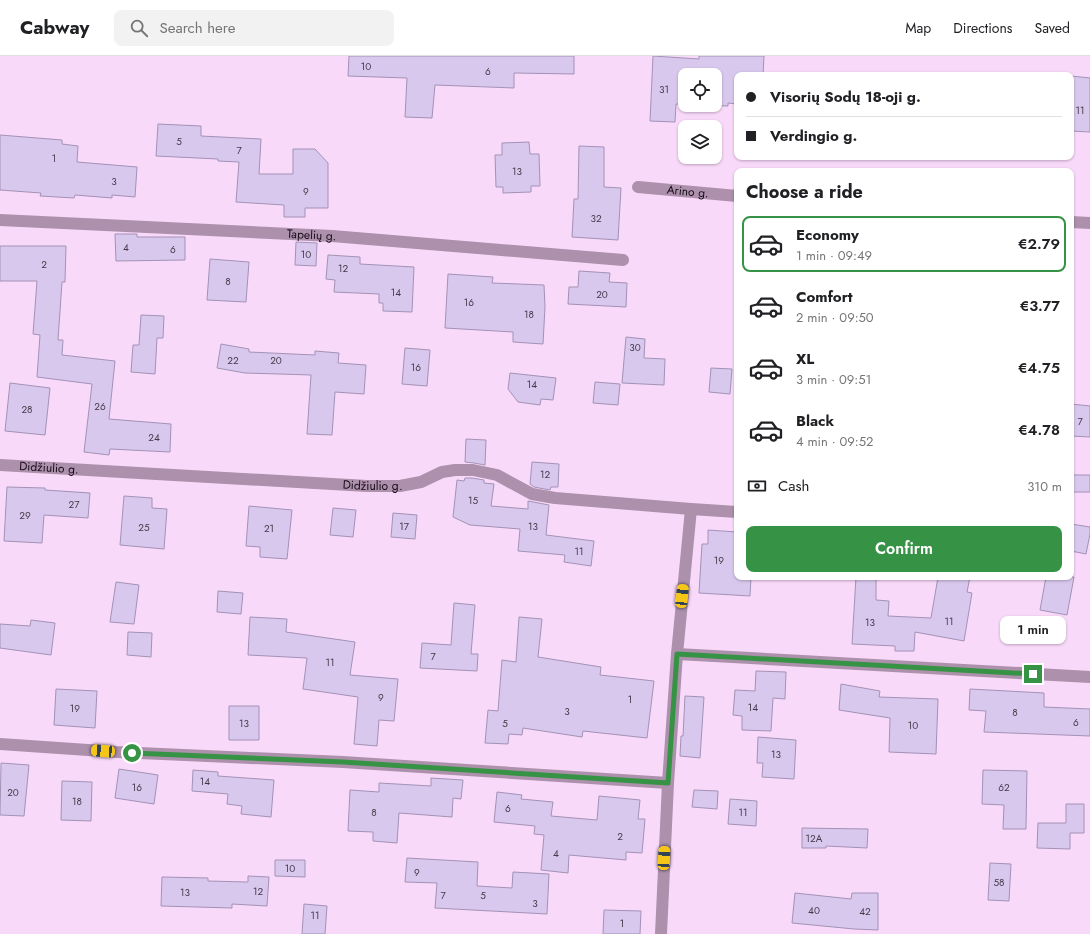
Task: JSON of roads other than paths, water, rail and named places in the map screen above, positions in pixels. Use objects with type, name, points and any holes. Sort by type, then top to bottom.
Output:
[{"type":"street","name":"Arino g.","points":[[638,187],[734,196]]},
{"type":"street","name":"Tapelių g.","points":[[0,220],[332,236],[623,260]]},
{"type":"street","points":[[1074,222],[1090,223]]},
{"type":"street","name":"Didžiulio g.","points":[[0,465],[367,486],[400,486],[421,482],[442,472],[473,470],[497,475],[532,494],[555,498],[734,512]]},
{"type":"street","points":[[661,934],[668,783],[677,654],[691,509]]},
{"type":"street","points":[[677,654],[1090,677]]},
{"type":"street","points":[[0,744],[117,752],[343,762],[668,783]]}]
